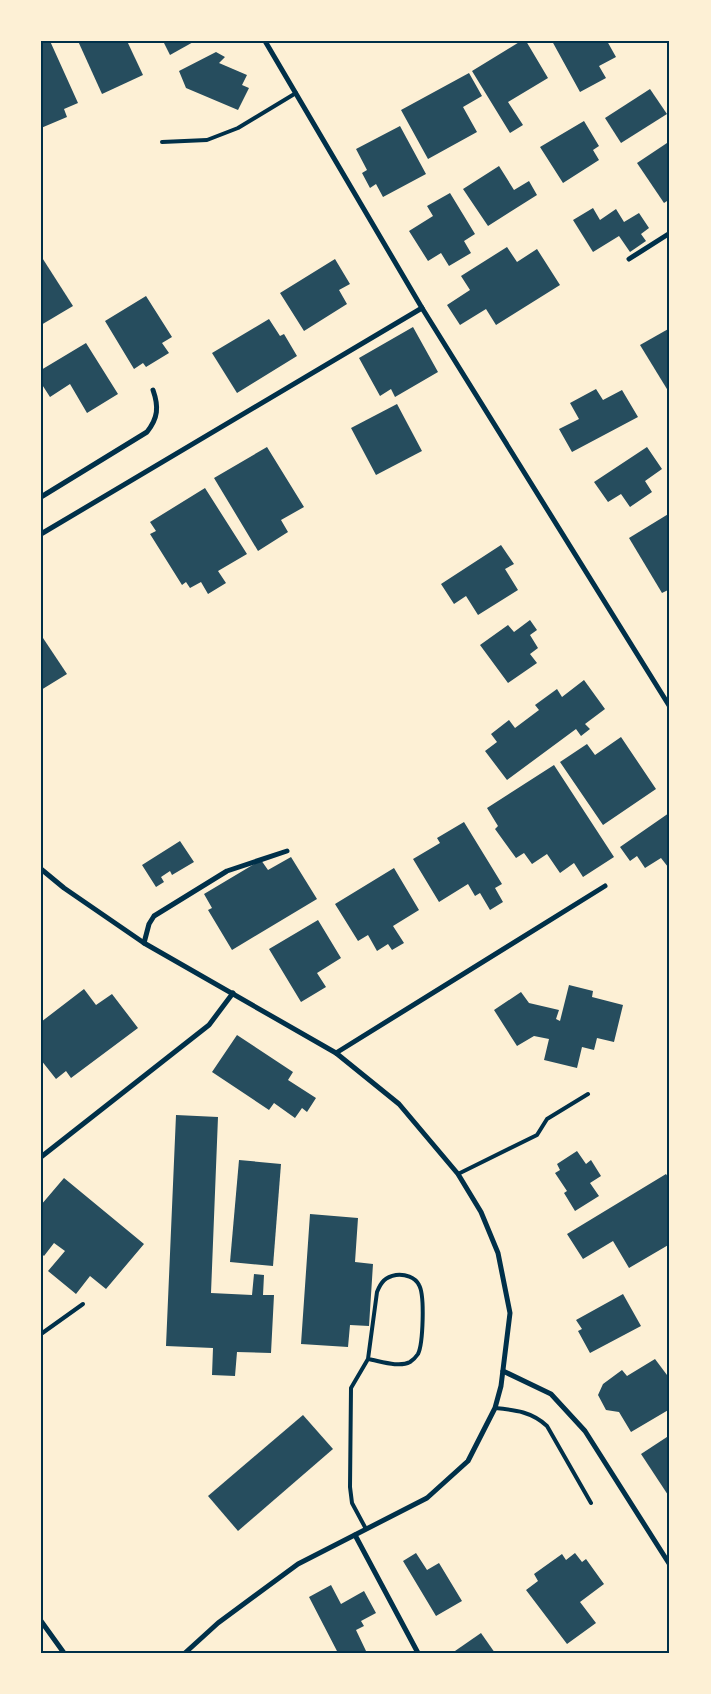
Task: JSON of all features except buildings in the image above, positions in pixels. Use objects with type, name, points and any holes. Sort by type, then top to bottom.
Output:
[{"type":"street","points":[[265,41],[422,308],[670,707]]},
{"type":"street","points":[[629,259],[670,233]]},
{"type":"street","points":[[41,534],[422,308]]},
{"type":"street","points":[[41,498],[147,432],[154,423],[158,412],[153,390]]},
{"type":"street","points":[[144,943],[149,924],[154,916],[227,871],[288,851]]},
{"type":"street","points":[[41,869],[64,888],[144,943],[336,1053],[399,1104],[458,1174],[481,1212],[498,1253],[510,1313],[503,1371],[495,1408],[468,1461],[427,1498],[298,1564],[218,1623],[186,1653]]},
{"type":"street","points":[[336,1053],[605,886]]},
{"type":"street","points":[[41,1157],[209,1025],[233,993]]},
{"type":"street","points":[[503,1371],[551,1394],[585,1432],[670,1565]]},
{"type":"street","points":[[355,1534],[418,1653]]},
{"type":"street","points":[[41,1621],[64,1653]]},
{"type":"lane","points":[[162,142],[207,140],[238,128],[296,92]]},
{"type":"lane","points":[[458,1174],[536,1135],[546,1119],[588,1094]]},
{"type":"lane","points":[[366,1529],[352,1503],[351,1388],[368,1359],[377,1292],[381,1283],[389,1277],[398,1275],[414,1279],[420,1286],[422,1296],[421,1345],[417,1356],[408,1362],[398,1364],[368,1359]]},
{"type":"lane","points":[[41,1334],[84,1304]]},
{"type":"lane","points":[[495,1408],[523,1411],[537,1417],[547,1426],[591,1503]]}]
